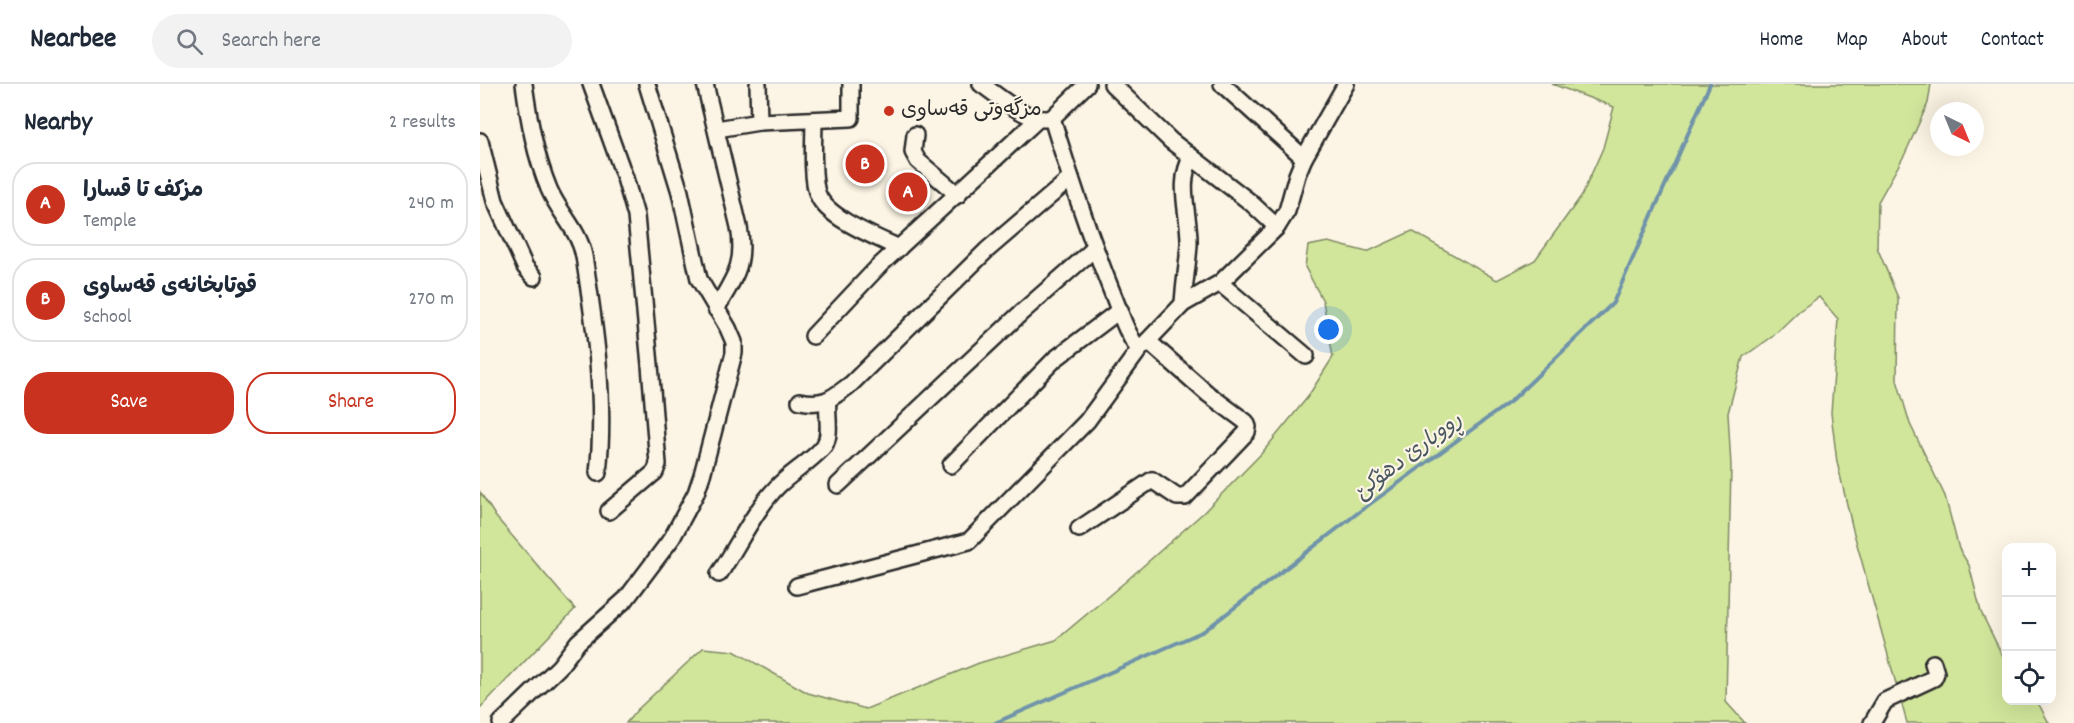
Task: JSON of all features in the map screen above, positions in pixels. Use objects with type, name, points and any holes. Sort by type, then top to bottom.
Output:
[{"type":"street","points":[[524,84],[532,139],[543,172],[550,191],[582,244],[601,409],[598,473]]},
{"type":"street","points":[[591,84],[626,178],[636,216],[658,464],[655,472],[609,511]]},
{"type":"street","points":[[501,723],[559,667],[578,642],[626,599],[672,538],[696,493],[734,353],[734,342],[699,279],[680,192],[647,84]]},
{"type":"street","points":[[705,84],[740,227],[742,249],[736,275],[716,309]]},
{"type":"street","points":[[759,84],[759,122]]},
{"type":"street","points":[[717,129],[759,122],[850,118],[851,84]]},
{"type":"street","points":[[981,84],[1045,119],[1071,177],[1127,333],[1246,422],[1248,427],[1247,432],[1185,497],[1177,497],[1152,480],[1079,529]]},
{"type":"street","points":[[813,336],[898,248],[1087,84]]},
{"type":"street","points":[[1112,84],[1171,141],[1250,202],[1277,227]]},
{"type":"street","points":[[1222,84],[1304,158]]},
{"type":"street","points":[[797,586],[969,541],[1087,421],[1144,346],[1182,304],[1220,283],[1277,227],[1287,211],[1304,158],[1346,84]]},
{"type":"street","points":[[814,120],[815,179],[818,194],[824,204],[846,223],[898,248]]},
{"type":"street","points":[[915,135],[913,152],[918,161],[958,195]]},
{"type":"street","points":[[480,141],[495,201],[525,267],[534,277]]},
{"type":"street","points":[[1182,304],[1189,244],[1184,177],[1186,166],[1192,157]]},
{"type":"street","points":[[800,401],[813,403],[828,401],[851,384],[987,250],[1071,177]]},
{"type":"street","points":[[838,485],[1022,312],[1095,248]]},
{"type":"street","points":[[1220,283],[1306,356]]},
{"type":"street","points":[[951,465],[1055,359],[1120,310]]},
{"type":"street","points":[[718,573],[778,486],[824,446],[828,435],[826,412],[828,401]]},
{"type":"street","points":[[1872,723],[1885,701],[1934,678],[1936,673],[1933,663]]},
{"type":"green space","points":[[1552,84],[1931,84],[1928,103],[1905,154],[1878,202],[1877,247],[1898,298],[1897,380],[1910,424],[1945,496],[1959,549],[1969,565],[1981,612],[2002,655],[2002,705],[2039,705],[2049,723],[1907,723],[1853,530],[1837,462],[1831,413],[1838,319],[1819,297],[1799,311],[1772,337],[1743,357],[1728,413],[1731,466],[1726,702],[1745,723],[626,723],[703,648],[734,651],[808,693],[866,709],[979,663],[1056,640],[1203,513],[1261,454],[1307,398],[1333,357],[1323,301],[1305,267],[1308,246],[1328,242],[1367,252],[1412,231],[1497,280],[1535,260],[1582,195],[1603,148],[1614,107]]},
{"type":"green space","points":[[480,492],[496,517],[575,609],[480,708]]},
{"type":"waterway","name":"ڕووبارێ دهۆكێ","points":[[995,723],[1204,631],[1359,512],[1511,401],[1613,303],[1710,84]]},
{"type":"place","name":"مزگەوتی قەساوی","points":[[889,111]]},
{"type":"place","name":"قوتابخانەی قەساوی","points":[[865,164]]},
{"type":"place","name":"مزكف تا قسارا","points":[[908,192]]}]
